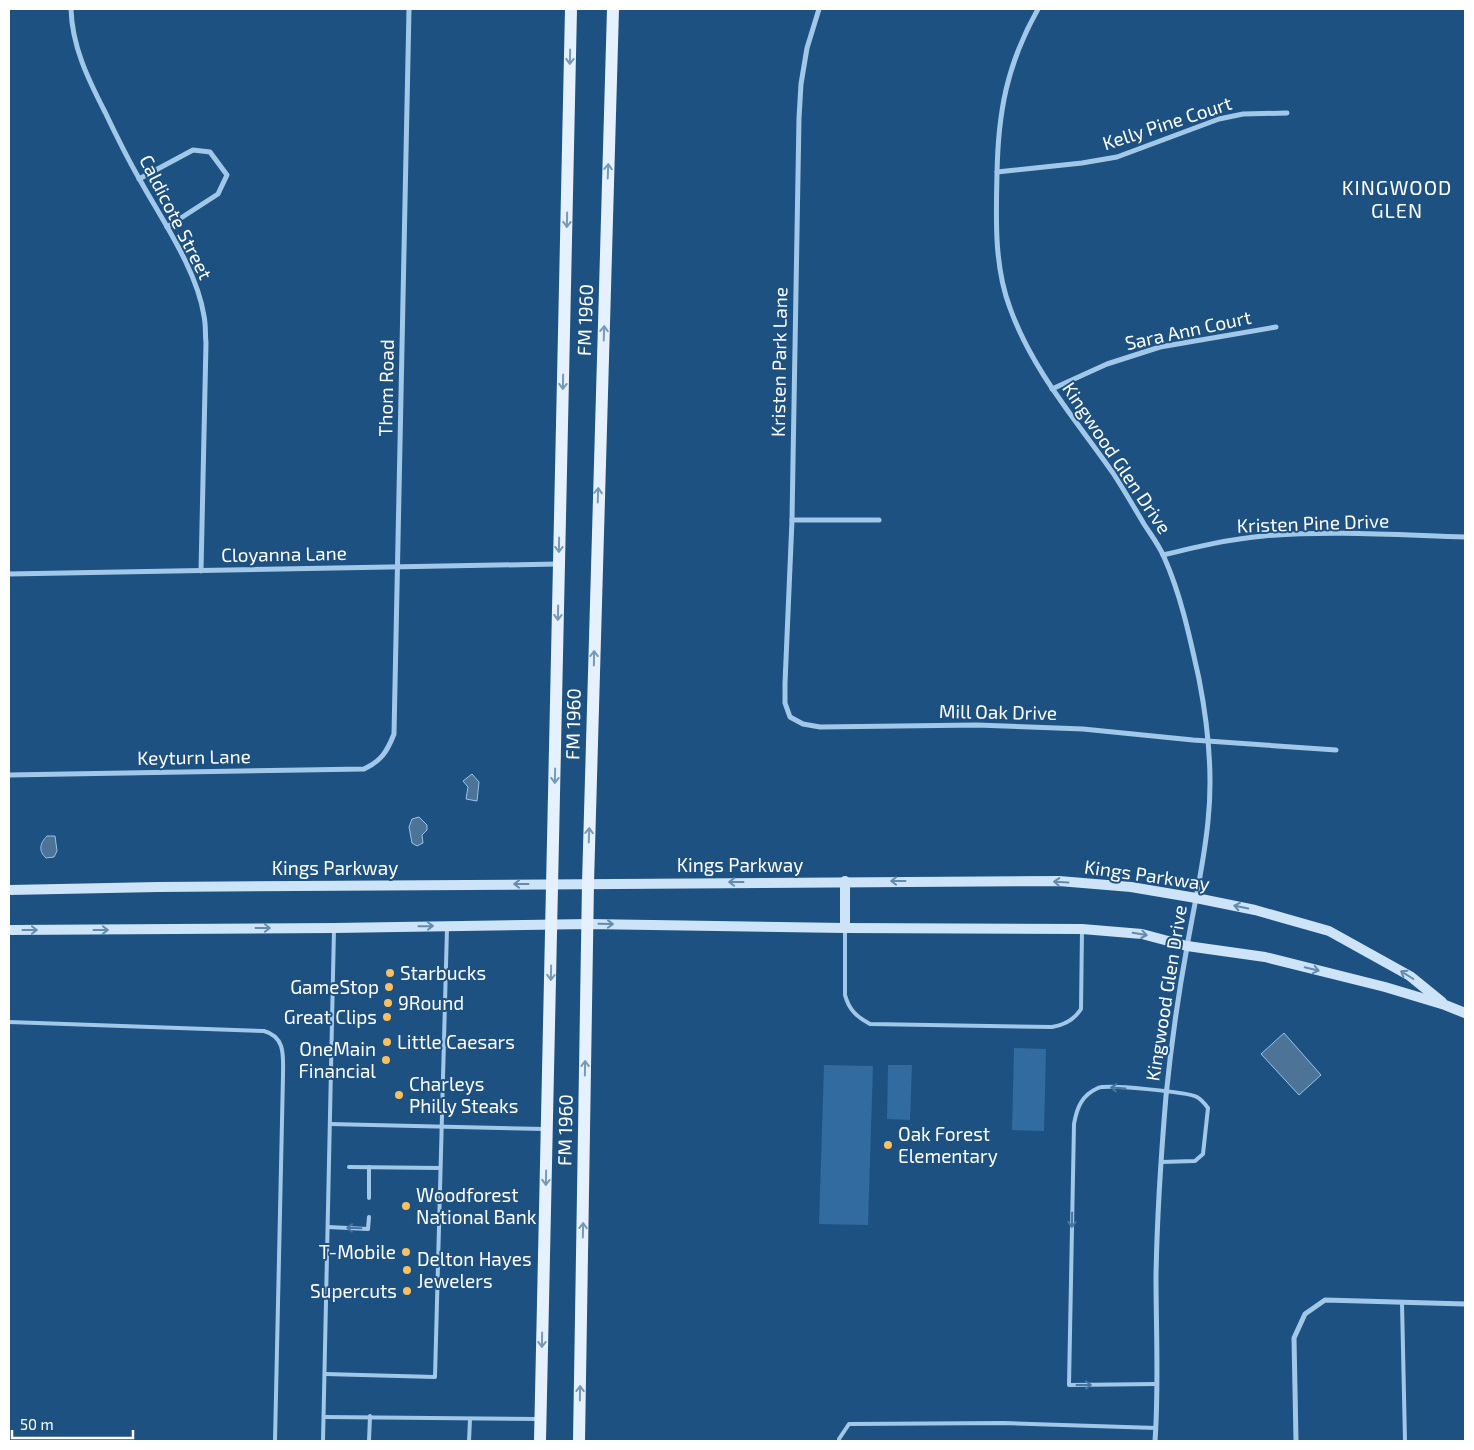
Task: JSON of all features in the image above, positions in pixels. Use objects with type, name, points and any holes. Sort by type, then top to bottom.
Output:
[{"type":"main road","name":"FM 1960","points":[[540,1441],[571,9]]},
{"type":"main road","name":"FM 1960","points":[[579,1441],[588,883],[613,9]]},
{"type":"street","name":"Caldicote Street","points":[[71,9],[73,36],[87,78],[139,179],[167,227],[198,291],[204,316],[206,353],[201,571]]},
{"type":"street","name":"Thom Road","points":[[377,763],[389,746],[394,734],[409,9]]},
{"type":"street","name":"Kristen Park Lane","points":[[790,717],[786,703],[785,683],[792,520],[799,118],[801,84],[807,48],[819,9]]},
{"type":"street","name":"Kingwood Glen Drive","points":[[1038,9],[1027,27],[1011,66],[1002,102],[998,133],[997,172],[997,224],[1000,272],[1009,305],[1022,339],[1052,389],[1116,477],[1163,555],[1189,634],[1200,684],[1207,741],[1210,780],[1209,820],[1187,946],[1166,1091],[1160,1162],[1156,1273],[1155,1441]]},
{"type":"street","name":"Kelly Pine Court","points":[[997,172],[1117,158],[1219,119],[1243,114],[1287,113]]},
{"type":"street","points":[[139,179],[193,150],[210,152],[227,175],[218,194],[167,227]]},
{"type":"street","name":"Sara Ann Court","points":[[1052,389],[1107,364],[1160,347],[1276,327]]},
{"type":"street","points":[[792,520],[879,520]]},
{"type":"street","name":"Kristen Pine Drive","points":[[1163,555],[1220,542],[1265,536],[1332,534],[1465,536]]},
{"type":"street","name":"Cloyanna Lane","points":[[9,574],[559,564]]},
{"type":"street","name":"Mill Oak Drive","points":[[790,717],[802,724],[820,727],[977,726],[1073,729],[1336,750]]},
{"type":"street","name":"Keyturn Lane","points":[[9,775],[364,770],[377,763]]},
{"type":"street","points":[[845,881],[845,928]]},
{"type":"street","name":"Kings Parkway","points":[[9,890],[167,886],[1060,881],[1130,887],[1196,898],[1255,910],[1329,932],[1410,976],[1445,1005]]},
{"type":"street","name":"Kings Parkway","points":[[9,930],[334,928],[552,924],[1082,929],[1142,934],[1187,946],[1265,957],[1445,1005],[1465,1013]]},
{"type":"street","points":[[1296,1441],[1294,1338],[1305,1314],[1325,1300],[1465,1304]]},
{"type":"lane","points":[[325,1374],[435,1377],[447,926]]},
{"type":"lane","points":[[324,1441],[334,928]]},
{"type":"lane","points":[[845,928],[845,996],[847,1005],[853,1013],[870,1024],[1052,1027],[1062,1026],[1077,1016],[1081,1009],[1082,929]]},
{"type":"lane","points":[[9,1022],[264,1031],[272,1033],[277,1038],[282,1051],[283,1075],[275,1441]]},
{"type":"lane","points":[[1156,1384],[1069,1385],[1074,1124],[1077,1107],[1085,1096],[1100,1087],[1166,1091],[1197,1097],[1208,1108],[1203,1154],[1195,1161],[1160,1162]]},
{"type":"lane","points":[[330,1124],[547,1129]]},
{"type":"lane","points":[[349,1167],[440,1168]]},
{"type":"lane","points":[[368,1198],[369,1167]]},
{"type":"lane","points":[[328,1227],[368,1228],[368,1217]]},
{"type":"lane","points":[[1402,1303],[1405,1441]]},
{"type":"lane","points":[[369,1441],[370,1416]]},
{"type":"lane","points":[[324,1417],[540,1419]]},
{"type":"lane","points":[[469,1441],[470,1418]]},
{"type":"lane","points":[[839,1441],[839,1438],[849,1424],[1004,1423],[1156,1428]]},
{"type":"shaded area","points":[[472,774],[479,782],[477,801],[466,799],[468,787],[463,781]]},
{"type":"shaded area","points":[[419,817],[427,825],[427,830],[422,835],[423,843],[417,846],[412,843],[409,827],[412,819]]},
{"type":"shaded area","points":[[47,836],[55,836],[57,851],[54,857],[46,858],[41,850],[41,844]]},
{"type":"shaded area","points":[[1284,1033],[1321,1075],[1299,1095],[1261,1054]]},
{"type":"shaded area","points":[[1014,1048],[1046,1049],[1044,1131],[1012,1130]]},
{"type":"shaded area","points":[[824,1065],[873,1066],[868,1225],[819,1224]]},
{"type":"shaded area","points":[[888,1065],[912,1065],[910,1120],[887,1119]]},
{"type":"place","name":"Starbucks","points":[[390,973]]},
{"type":"place","name":"GameStop","points":[[389,987]]},
{"type":"place","name":"9Round","points":[[388,1003]]},
{"type":"place","name":"Great Clips","points":[[387,1017]]},
{"type":"place","name":"Little Caesars","points":[[387,1042]]},
{"type":"place","name":"OneMain Financial","points":[[386,1060]]},
{"type":"place","name":"Charleys Philly Steaks","points":[[399,1095]]},
{"type":"place","name":"Oak Forest Elementary","points":[[888,1145]]},
{"type":"place","name":"Woodforest National Bank","points":[[406,1206]]},
{"type":"place","name":"T-Mobile","points":[[406,1252]]},
{"type":"place","name":"Delton Hayes Jewelers","points":[[407,1270]]},
{"type":"place","name":"Supercuts","points":[[407,1291]]},
{"type":"district","name":"KINGWOOD GLEN","points":[[1397,200]]}]
